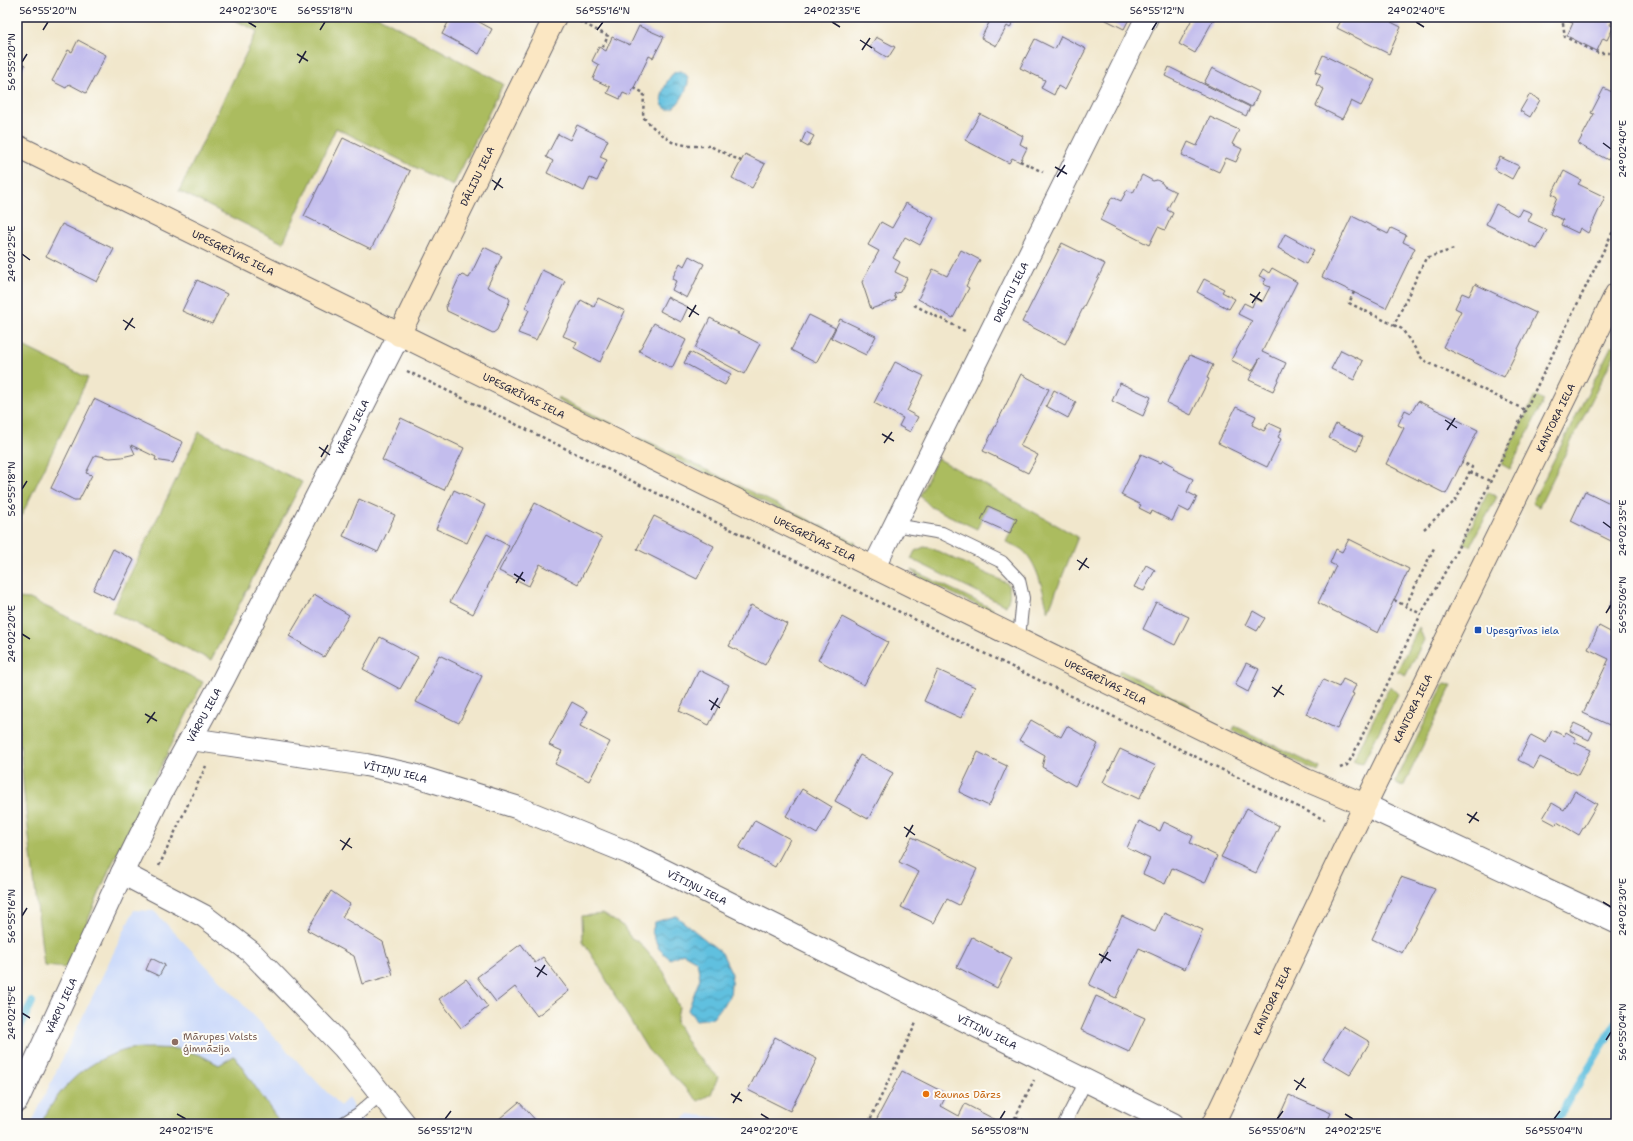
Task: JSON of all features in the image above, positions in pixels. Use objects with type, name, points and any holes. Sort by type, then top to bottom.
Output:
[{"type":"street","name":"DRUSTU IELA","points":[[874,567],[1148,17]]},
{"type":"street","name":"DĀLIJU IELA","points":[[399,334],[565,18]]},
{"type":"street","name":"UPESGRĪVAS IELA","points":[[17,146],[1306,780],[1616,922]]},
{"type":"street","name":"KANTORA IELA","points":[[1213,1124],[1365,806],[1616,294]]},
{"type":"street","name":"VĀRPU IELA","points":[[17,1101],[122,873],[161,793],[223,680],[399,334]]},
{"type":"street","name":"VĪTIŅU IELA","points":[[191,739],[366,764],[413,775],[516,807],[629,853],[1173,1124]]},
{"type":"street","points":[[122,873],[204,916],[251,952],[344,1048],[405,1124]]},
{"type":"lane","points":[[894,525],[942,534],[1002,562],[1018,580],[1023,598],[1020,638]]},
{"type":"lane","points":[[1064,1124],[1086,1081]]},
{"type":"lane","points":[[342,1124],[358,1114],[381,1094]]},
{"type":"path","points":[[1562,17],[1565,37],[1598,53],[1616,52]]},
{"type":"path","points":[[565,18],[608,36],[602,49]]},
{"type":"path","points":[[1612,19],[1616,21]]},
{"type":"path","points":[[634,88],[644,93],[643,117],[672,142],[690,146],[710,146],[741,161]]},
{"type":"path","points":[[1336,768],[1347,765],[1352,757],[1421,614],[1453,558],[1616,225]]},
{"type":"path","points":[[1394,325],[1426,258],[1454,249]]},
{"type":"path","points":[[1354,292],[1349,303],[1402,329],[1423,360],[1525,410]]},
{"type":"path","points":[[914,304],[986,342]]},
{"type":"path","points":[[405,370],[1325,820]]},
{"type":"path","points":[[1424,529],[1456,500],[1472,467],[1462,462]]},
{"type":"path","points":[[1470,472],[1490,481]]},
{"type":"path","points":[[1406,605],[1435,546]]},
{"type":"path","points":[[1394,600],[1421,614]]},
{"type":"path","points":[[149,887],[216,742]]},
{"type":"path","points":[[868,1124],[918,1017]]},
{"type":"path","points":[[1012,1124],[1037,1074]]},
{"type":"path","points":[[1016,1116],[1031,1124]]},
{"type":"shaded area","name":"Mārupes Valsts ģimnāzija","points":[[134,910],[154,911],[340,1106],[348,1098],[364,1124],[31,1124]]},
{"type":"shaded area","points":[[689,1114],[743,1121],[745,1124],[677,1124]]},
{"type":"green space","points":[[229,17],[379,17],[503,84],[453,186],[336,128],[283,243],[179,191],[257,31]]},
{"type":"green space","points":[[17,343],[88,378],[17,525]]},
{"type":"green space","points":[[1612,345],[1616,348],[1616,351],[1539,507],[1532,503]]},
{"type":"green space","points":[[1535,396],[1544,400],[1510,469],[1501,464]]},
{"type":"green space","points":[[558,397],[619,427],[617,430],[557,400]]},
{"type":"green space","points":[[199,432],[302,482],[211,660],[112,612]]},
{"type":"green space","points":[[639,437],[856,543],[854,546],[637,440]]},
{"type":"green space","points":[[937,458],[1078,537],[1048,612],[1036,569],[1027,554],[1021,549],[1006,542],[1016,519],[988,506],[977,529],[931,507],[920,496]]},
{"type":"green space","points":[[1488,492],[1497,497],[1470,546],[1463,544]]},
{"type":"green space","points":[[924,547],[931,548],[1007,583],[1010,594],[1006,606],[911,559],[915,551]]},
{"type":"green space","points":[[912,570],[993,609],[991,612],[920,578]]},
{"type":"green space","points":[[17,598],[30,599],[203,682],[109,870],[68,968],[44,966],[24,794],[17,707]]},
{"type":"green space","points":[[1419,627],[1424,640],[1406,675],[1397,671]]},
{"type":"green space","points":[[1120,670],[1190,705],[1188,709],[1118,674]]},
{"type":"green space","points":[[1444,684],[1452,685],[1403,787],[1395,782]]},
{"type":"green space","points":[[1390,686],[1398,694],[1363,763],[1353,761]]},
{"type":"green space","points":[[1235,726],[1320,768],[1318,772],[1233,730]]},
{"type":"green space","points":[[603,914],[623,926],[630,937],[640,943],[664,972],[679,1007],[676,1022],[692,1050],[718,1077],[711,1094],[698,1101],[648,1050],[614,994],[583,942],[582,916]]},
{"type":"green space","points":[[130,1049],[178,1049],[200,1055],[219,1065],[234,1056],[281,1124],[41,1124],[48,1110],[66,1086],[88,1067],[115,1054]]},
{"type":"water","points":[[680,71],[686,74],[688,78],[686,89],[683,96],[675,106],[670,109],[666,108],[661,101],[665,87],[669,78],[675,72]]},
{"type":"water","points":[[676,916],[722,953],[732,974],[730,996],[713,1018],[696,1020],[688,1010],[700,978],[697,961],[683,953],[670,959],[659,949],[652,932],[655,922]]},
{"type":"building","points":[[451,17],[470,17],[492,29],[479,54],[442,34]]},
{"type":"building","points":[[992,17],[1015,17],[1010,28],[1007,26],[996,46],[981,38]]},
{"type":"building","points":[[1106,17],[1130,17],[1124,29],[1104,19]]},
{"type":"building","points":[[1193,17],[1215,17],[1195,53],[1179,44]]},
{"type":"building","points":[[1343,17],[1393,17],[1391,22],[1401,27],[1389,54],[1337,28]]},
{"type":"building","points":[[1571,17],[1614,17],[1610,25],[1614,26],[1607,40],[1603,38],[1597,51],[1567,36],[1573,23],[1568,21]]},
{"type":"building","points":[[639,26],[664,37],[653,58],[649,56],[630,96],[623,93],[620,99],[607,93],[610,87],[593,79],[599,65],[592,61],[599,47],[606,51],[612,37],[630,45]]},
{"type":"building","points":[[1061,36],[1086,49],[1065,90],[1058,86],[1054,95],[1041,88],[1045,80],[1020,68],[1035,39],[1055,49]]},
{"type":"building","points":[[876,37],[895,47],[888,58],[870,47]]},
{"type":"building","points":[[78,40],[106,55],[86,93],[69,84],[66,88],[52,81],[68,50],[72,52]]},
{"type":"building","points":[[1323,55],[1375,80],[1361,106],[1351,101],[1342,119],[1316,106],[1324,89],[1316,85],[1321,74],[1315,72]]},
{"type":"building","points":[[17,61],[25,65],[17,82]]},
{"type":"building","points":[[1169,67],[1250,107],[1246,116],[1165,76]]},
{"type":"building","points":[[1212,68],[1259,92],[1252,107],[1204,83]]},
{"type":"building","points":[[1604,88],[1616,94],[1616,146],[1608,160],[1578,144],[1594,114],[1591,113]]},
{"type":"building","points":[[1530,94],[1540,100],[1530,117],[1520,111]]},
{"type":"building","points":[[980,114],[1023,136],[1020,144],[1027,148],[1020,162],[1012,158],[1009,163],[965,140]]},
{"type":"building","points":[[1210,117],[1239,130],[1232,144],[1242,149],[1236,162],[1226,158],[1219,172],[1182,155],[1188,142],[1197,146]]},
{"type":"building","points":[[577,125],[608,140],[600,157],[607,160],[597,181],[590,178],[584,191],[547,173],[553,161],[546,157],[558,134],[570,140]]},
{"type":"building","points":[[806,132],[814,136],[808,147],[801,143]]},
{"type":"building","points":[[343,138],[410,171],[371,249],[304,216]]},
{"type":"building","points":[[745,154],[765,164],[752,188],[732,178]]},
{"type":"building","points":[[1500,157],[1519,166],[1512,179],[1494,169]]},
{"type":"building","points":[[1564,171],[1581,180],[1578,184],[1605,197],[1588,233],[1580,228],[1578,233],[1561,225],[1563,220],[1550,214],[1557,197],[1552,194]]},
{"type":"building","points":[[1142,175],[1153,181],[1157,180],[1164,186],[1176,192],[1167,210],[1173,213],[1165,230],[1158,227],[1149,245],[1100,220],[1112,197],[1121,201],[1127,190],[1133,193]]},
{"type":"building","points":[[906,203],[934,218],[920,245],[905,237],[893,258],[900,262],[895,272],[907,278],[900,292],[894,294],[896,300],[871,309],[862,282],[879,251],[868,245],[881,222],[892,228]]},
{"type":"building","points":[[1496,204],[1518,216],[1522,209],[1532,213],[1528,221],[1547,230],[1537,249],[1486,224]]},
{"type":"building","points":[[1352,216],[1388,234],[1391,228],[1406,235],[1403,242],[1415,248],[1386,308],[1322,277]]},
{"type":"building","points":[[62,224],[114,249],[97,282],[46,256]]},
{"type":"building","points":[[1285,234],[1314,250],[1306,264],[1278,248]]},
{"type":"building","points":[[1062,243],[1105,264],[1065,344],[1022,322]]},
{"type":"building","points":[[484,247],[502,256],[487,287],[508,297],[510,300],[497,330],[493,333],[447,311],[446,306],[459,278],[462,275],[469,278]]},
{"type":"building","points":[[961,250],[980,260],[966,286],[969,288],[953,318],[918,299],[933,269],[947,276]]},
{"type":"building","points":[[689,256],[704,264],[687,298],[672,290],[676,281],[672,279],[680,263],[684,266]]},
{"type":"building","points":[[1272,268],[1297,282],[1262,352],[1286,363],[1273,391],[1249,380],[1260,358],[1252,371],[1231,360],[1252,321],[1238,314],[1244,303],[1252,307],[1255,299],[1262,302],[1270,287],[1263,284],[1266,279],[1259,276],[1263,269],[1269,273]]},
{"type":"building","points":[[542,270],[565,281],[536,340],[518,333],[529,310],[525,308]]},
{"type":"building","points":[[1204,279],[1224,289],[1222,292],[1235,299],[1229,309],[1197,292]]},
{"type":"building","points":[[197,280],[227,294],[212,324],[182,311]]},
{"type":"building","points":[[1475,284],[1536,313],[1504,377],[1443,347],[1461,311],[1455,308],[1462,293],[1469,296]]},
{"type":"building","points":[[667,297],[688,307],[681,322],[660,311]]},
{"type":"building","points":[[598,298],[625,311],[600,362],[574,348],[577,342],[563,336],[581,300],[594,307]]},
{"type":"building","points":[[809,315],[835,328],[816,363],[791,350]]},
{"type":"building","points":[[710,318],[760,344],[744,374],[695,348]]},
{"type":"building","points":[[840,319],[876,336],[866,355],[831,338]]},
{"type":"building","points":[[654,323],[686,340],[672,368],[639,351]]},
{"type":"building","points":[[1341,350],[1363,361],[1354,380],[1331,369]]},
{"type":"building","points":[[690,352],[731,374],[725,385],[684,363]]},
{"type":"building","points":[[1190,355],[1213,365],[1207,378],[1209,379],[1191,415],[1167,403]]},
{"type":"building","points":[[895,362],[924,376],[907,411],[918,417],[910,432],[899,426],[903,418],[874,403]]},
{"type":"building","points":[[1021,374],[1049,389],[1020,446],[1038,455],[1028,473],[983,451]]},
{"type":"building","points":[[1120,383],[1151,397],[1143,416],[1112,401]]},
{"type":"building","points":[[1054,390],[1076,402],[1068,418],[1046,406]]},
{"type":"building","points":[[94,399],[183,442],[173,463],[155,460],[156,457],[131,445],[135,454],[110,458],[95,455],[86,473],[92,475],[79,500],[74,500],[51,488]]},
{"type":"building","points":[[1418,401],[1478,430],[1446,494],[1386,464],[1404,428],[1398,425],[1405,410],[1411,413]]},
{"type":"building","points":[[1236,407],[1256,416],[1252,425],[1264,431],[1269,423],[1282,429],[1278,437],[1281,439],[1267,467],[1218,443]]},
{"type":"building","points":[[401,418],[464,448],[444,490],[382,460]]},
{"type":"building","points":[[1336,424],[1363,437],[1357,451],[1329,438]]},
{"type":"building","points":[[1141,454],[1161,463],[1163,460],[1174,466],[1173,469],[1193,479],[1187,492],[1197,497],[1189,512],[1179,507],[1172,521],[1152,511],[1151,514],[1139,508],[1141,505],[1121,495]]},
{"type":"building","points":[[454,490],[485,505],[467,543],[436,529]]},
{"type":"building","points":[[1585,491],[1614,505],[1616,502],[1616,538],[1613,542],[1571,521]]},
{"type":"building","points":[[359,499],[395,515],[378,552],[343,536]]},
{"type":"building","points":[[535,503],[602,538],[578,584],[540,564],[529,586],[499,571]]},
{"type":"building","points":[[988,506],[1017,519],[1010,533],[981,520]]},
{"type":"building","points":[[654,516],[714,546],[697,579],[637,549]]},
{"type":"building","points":[[487,534],[509,546],[473,614],[450,602]]},
{"type":"building","points":[[1349,539],[1409,569],[1378,633],[1318,603],[1336,566],[1330,563],[1336,549],[1342,552]]},
{"type":"building","points":[[113,549],[134,560],[114,600],[93,590]]},
{"type":"building","points":[[1146,565],[1155,570],[1144,591],[1134,587]]},
{"type":"building","points":[[1616,593],[1616,610],[1609,607]]},
{"type":"building","points":[[314,594],[349,615],[324,657],[289,636]]},
{"type":"building","points":[[1156,602],[1189,617],[1175,645],[1143,629]]},
{"type":"building","points":[[751,605],[787,624],[765,665],[729,646]]},
{"type":"building","points":[[1253,611],[1265,618],[1257,631],[1246,625]]},
{"type":"building","points":[[842,617],[888,642],[864,685],[818,660]]},
{"type":"building","points":[[1599,626],[1616,635],[1616,728],[1583,713],[1609,659],[1588,649]]},
{"type":"building","points":[[380,637],[418,657],[400,689],[363,669]]},
{"type":"building","points":[[439,655],[482,676],[459,723],[416,702]]},
{"type":"building","points":[[1246,663],[1259,669],[1248,692],[1235,685]]},
{"type":"building","points":[[699,670],[729,685],[709,725],[679,711]]},
{"type":"building","points":[[938,670],[975,687],[961,718],[924,701]]},
{"type":"building","points":[[1343,679],[1356,685],[1352,693],[1354,694],[1337,729],[1306,714],[1323,680],[1339,687]]},
{"type":"building","points":[[572,702],[588,711],[580,726],[610,742],[589,781],[555,764],[562,751],[549,745]]},
{"type":"building","points":[[1031,720],[1061,737],[1067,726],[1098,744],[1075,786],[1042,767],[1045,755],[1019,740]]},
{"type":"building","points":[[1574,723],[1593,732],[1589,740],[1570,731]]},
{"type":"building","points":[[1552,730],[1564,736],[1566,732],[1576,738],[1574,742],[1591,750],[1578,775],[1540,757],[1534,768],[1518,760],[1531,735],[1546,743]]},
{"type":"building","points":[[1120,749],[1156,766],[1139,799],[1103,782]]},
{"type":"building","points":[[978,752],[1007,766],[989,806],[959,792]]},
{"type":"building","points":[[860,755],[893,773],[868,819],[835,801]]},
{"type":"building","points":[[802,789],[832,807],[817,834],[786,816]]},
{"type":"building","points":[[1575,791],[1597,804],[1579,835],[1557,822],[1556,825],[1543,818],[1552,803],[1564,810]]},
{"type":"building","points":[[1247,808],[1279,826],[1256,873],[1221,857]]},
{"type":"building","points":[[755,820],[790,839],[775,867],[739,848]]},
{"type":"building","points":[[1139,821],[1160,831],[1164,822],[1193,836],[1190,843],[1217,856],[1205,883],[1172,868],[1165,884],[1143,874],[1150,859],[1127,848]]},
{"type":"building","points":[[912,837],[977,869],[959,905],[947,899],[934,923],[901,907],[919,872],[899,862]]},
{"type":"building","points":[[1401,877],[1435,889],[1402,953],[1372,939]]},
{"type":"building","points":[[331,891],[350,904],[342,917],[383,942],[393,975],[362,984],[354,956],[307,930]]},
{"type":"building","points":[[1164,913],[1203,930],[1185,969],[1139,948],[1116,998],[1089,985],[1122,916],[1155,932]]},
{"type":"building","points":[[972,937],[1012,958],[997,988],[957,967]]},
{"type":"building","points":[[521,944],[535,963],[543,957],[569,991],[537,1016],[515,987],[496,1002],[477,977]]},
{"type":"building","points":[[151,958],[165,965],[159,976],[146,970]]},
{"type":"building","points":[[466,979],[488,1007],[461,1028],[439,999]]},
{"type":"building","points":[[1096,996],[1145,1018],[1129,1052],[1081,1030]]},
{"type":"building","points":[[1343,1026],[1370,1042],[1350,1075],[1323,1059]]},
{"type":"building","points":[[775,1037],[817,1059],[790,1111],[748,1090]]},
{"type":"building","points":[[902,1071],[947,1094],[941,1106],[959,1116],[965,1104],[996,1120],[993,1124],[874,1124]]},
{"type":"building","points":[[1289,1095],[1331,1113],[1326,1124],[1276,1124]]},
{"type":"building","points":[[519,1102],[539,1124],[493,1124]]},
{"type":"building","points":[[1616,1111],[1616,1124],[1610,1124]]},
{"type":"waterway","points":[[17,1034],[32,1002]]},
{"type":"waterway","points":[[1554,1124],[1616,1023]]},
{"type":"place","name":"Upesgrīvas iela","points":[[1478,630]]},
{"type":"place","name":"Mārupes Valsts ģimnāzija","points":[[175,1042]]},
{"type":"place","name":"Raunas Dārzs","points":[[926,1094]]}]
